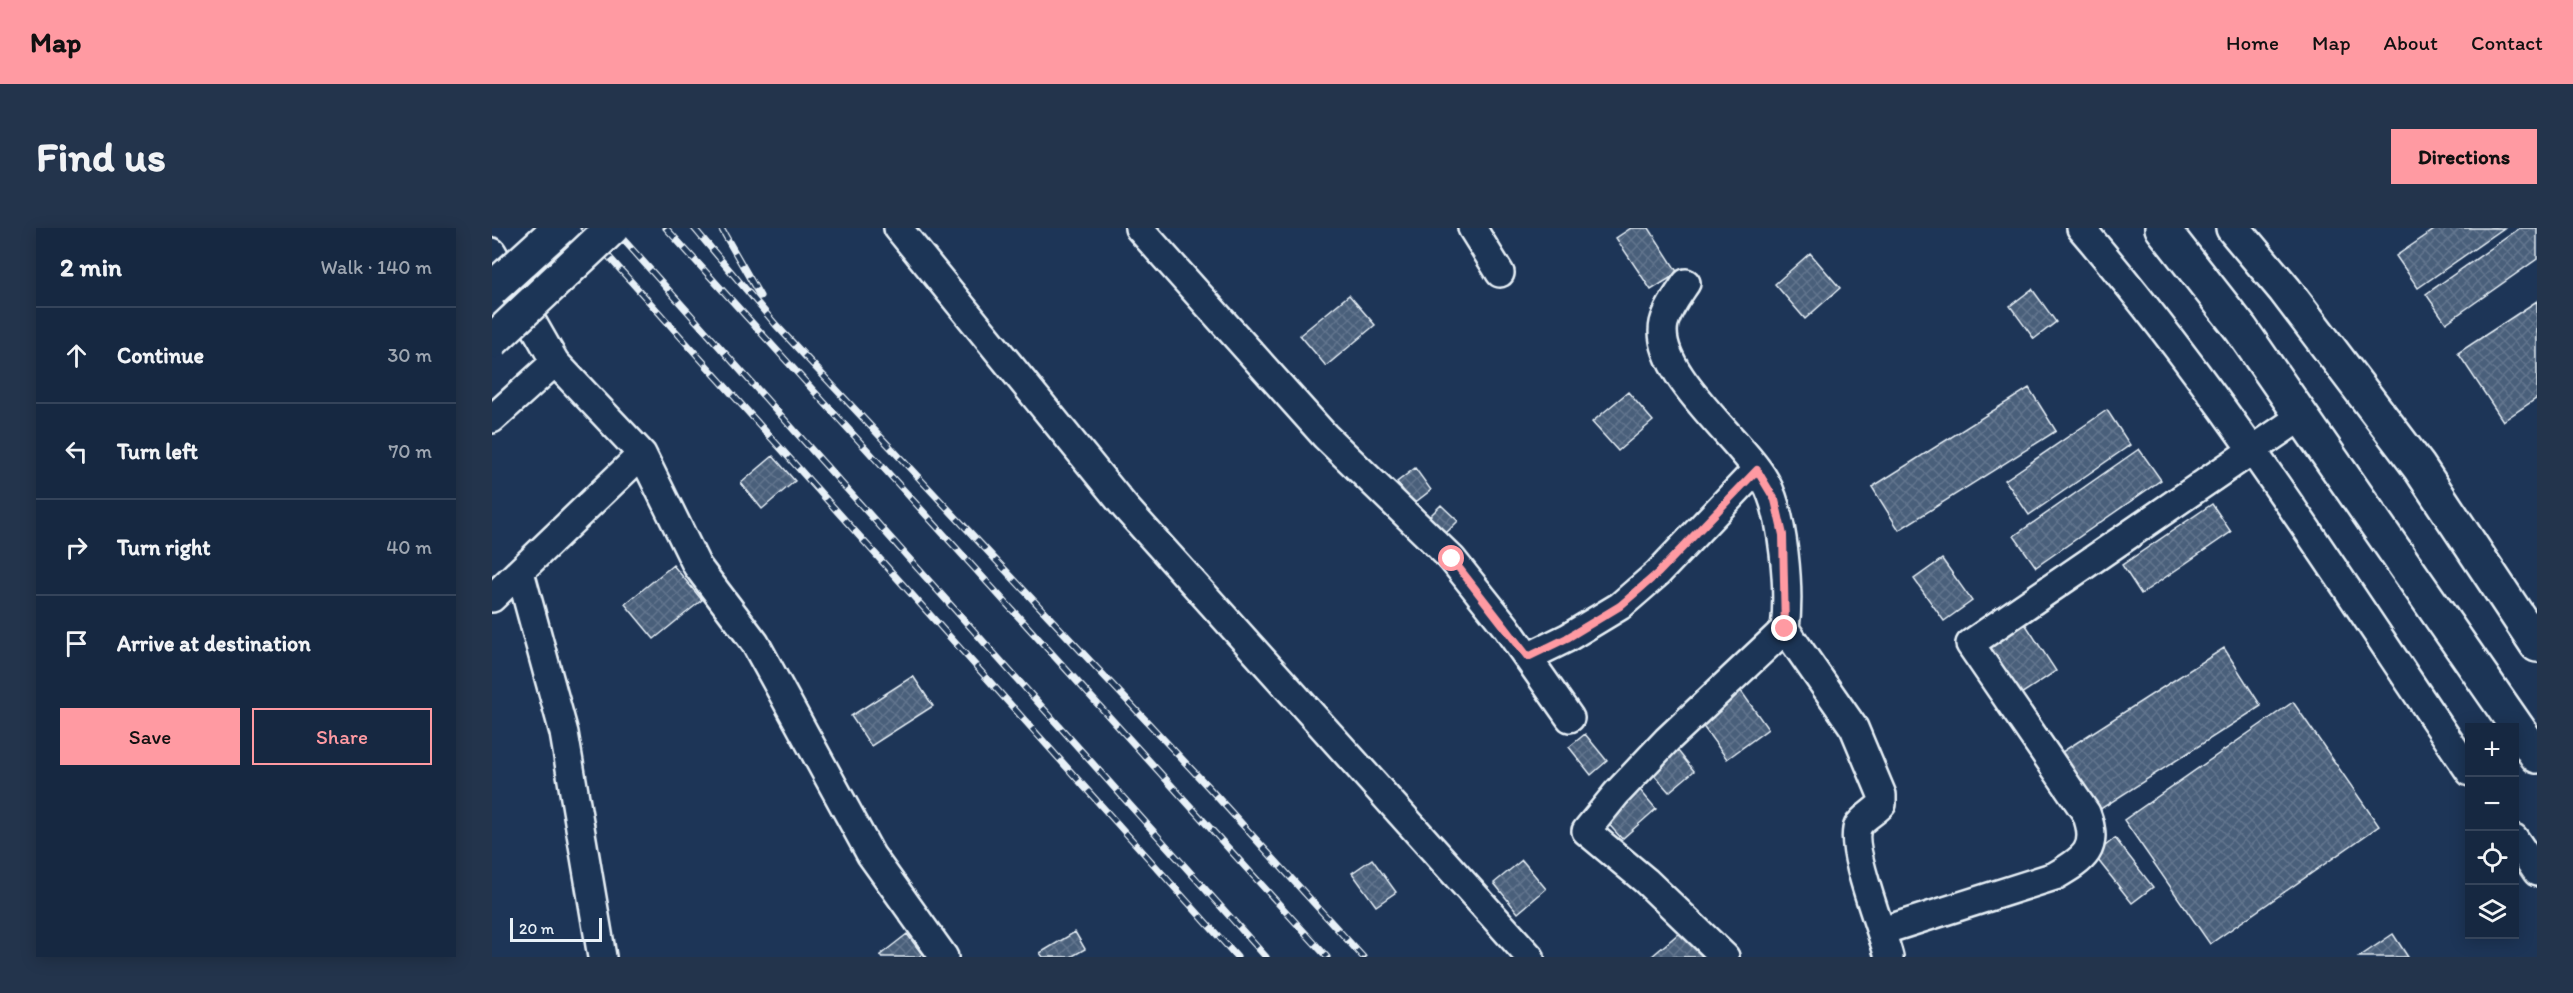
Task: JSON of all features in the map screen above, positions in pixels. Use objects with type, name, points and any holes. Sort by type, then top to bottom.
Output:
[{"type":"street","points":[[492,289],[559,228]]},
{"type":"street","points":[[492,341],[612,228]]},
{"type":"street","points":[[898,228],[1125,507],[1530,957]]},
{"type":"street","points":[[1139,228],[1325,436],[1452,559],[1528,657],[1570,718]]},
{"type":"street","points":[[1472,228],[1500,273]]},
{"type":"street","points":[[2082,228],[2131,286],[2251,453],[2465,766]]},
{"type":"street","points":[[2162,228],[2241,329],[2537,756]]},
{"type":"street","points":[[2233,228],[2285,290],[2419,467],[2537,645]]},
{"type":"street","points":[[492,252],[555,362],[642,453],[683,542],[773,671],[871,855],[944,957]]},
{"type":"street","points":[[1686,283],[1672,304],[1664,324],[1666,350],[1684,383],[1757,470],[1775,500],[1783,535],[1785,629],[1854,728],[1882,795],[1882,804],[1859,824],[1854,838],[1857,858],[1889,957]]},
{"type":"street","points":[[492,419],[555,362]]},
{"type":"street","points":[[1882,931],[2055,876],[2080,861],[2089,848],[2092,835],[2086,813],[1970,644],[2302,416]]},
{"type":"street","points":[[492,598],[642,453]]},
{"type":"street","points":[[1528,657],[1567,638],[1620,606],[1658,573],[1757,470]]},
{"type":"street","points":[[520,572],[564,733],[602,957]]},
{"type":"street","points":[[1725,957],[1646,881],[1586,831],[1616,794],[1667,740],[1785,629]]},
{"type":"street","points":[[2519,845],[2537,872]]},
{"type":"building","points":[[1631,228],[1649,228],[1678,273],[1651,290],[1616,238]]},
{"type":"building","points":[[2437,228],[2504,228],[2418,288],[2396,256]]},
{"type":"building","points":[[2520,228],[2537,228],[2537,259],[2446,323],[2426,294]]},
{"type":"building","points":[[1810,253],[1840,288],[1805,319],[1775,284]]},
{"type":"building","points":[[2032,289],[2056,322],[2034,339],[2010,306]]},
{"type":"building","points":[[1349,295],[1375,325],[1326,366],[1300,335]]},
{"type":"building","points":[[2537,301],[2537,398],[2503,421],[2458,353]]},
{"type":"building","points":[[2029,388],[2056,431],[1899,530],[1872,487]]},
{"type":"building","points":[[1628,392],[1653,421],[1618,451],[1592,422]]},
{"type":"building","points":[[2107,410],[2130,445],[2029,515],[2005,480]]},
{"type":"building","points":[[2139,449],[2161,480],[2036,567],[2014,536]]},
{"type":"building","points":[[773,456],[795,481],[762,509],[741,483]]},
{"type":"building","points":[[1415,468],[1431,490],[1413,504],[1397,482]]},
{"type":"building","points":[[2212,504],[2231,532],[2141,594],[2122,565]]},
{"type":"building","points":[[1441,505],[1458,521],[1444,535],[1428,518]]},
{"type":"building","points":[[1942,559],[1972,601],[1944,621],[1914,579]]},
{"type":"building","points":[[673,565],[702,600],[654,639],[625,604]]},
{"type":"building","points":[[2024,622],[2056,671],[2021,694],[1989,646]]},
{"type":"building","points":[[2224,648],[2261,706],[2099,810],[2062,752]]},
{"type":"building","points":[[913,676],[933,706],[871,746],[851,716]]},
{"type":"building","points":[[1741,691],[1768,729],[1727,759],[1699,721]]},
{"type":"building","points":[[2293,702],[2379,826],[2210,944],[2124,820]]},
{"type":"building","points":[[1585,734],[1607,761],[1591,775],[1569,747]]},
{"type":"building","points":[[1674,746],[1694,771],[1669,792],[1648,768]]},
{"type":"building","points":[[1640,790],[1656,809],[1622,839],[1605,820]]},
{"type":"building","points":[[2115,838],[2153,887],[2132,903],[2094,855]]},
{"type":"building","points":[[1372,859],[1396,892],[1376,906],[1352,873]]},
{"type":"building","points":[[1522,860],[1546,889],[1518,913],[1494,883]]},
{"type":"building","points":[[1685,928],[1711,957],[1651,957]]},
{"type":"building","points":[[1075,932],[1085,949],[1071,957],[1043,957],[1040,953]]},
{"type":"building","points":[[907,934],[922,954],[919,957],[882,957],[880,955]]},
{"type":"building","points":[[2393,934],[2408,957],[2359,957]]},
{"type":"railway","points":[[583,228],[1237,957]]},
{"type":"railway","points":[[613,228],[1266,957]]},
{"type":"railway","points":[[666,228],[1327,957]]},
{"type":"railway","points":[[694,228],[776,325],[1210,789],[1363,957]]},
{"type":"railway","points":[[721,228],[760,296]]},
{"type":"route","points":[[1452,559],[1528,657],[1567,638],[1620,606],[1658,573],[1689,537],[1757,470],[1775,500],[1783,535],[1787,618],[1785,629]]}]
